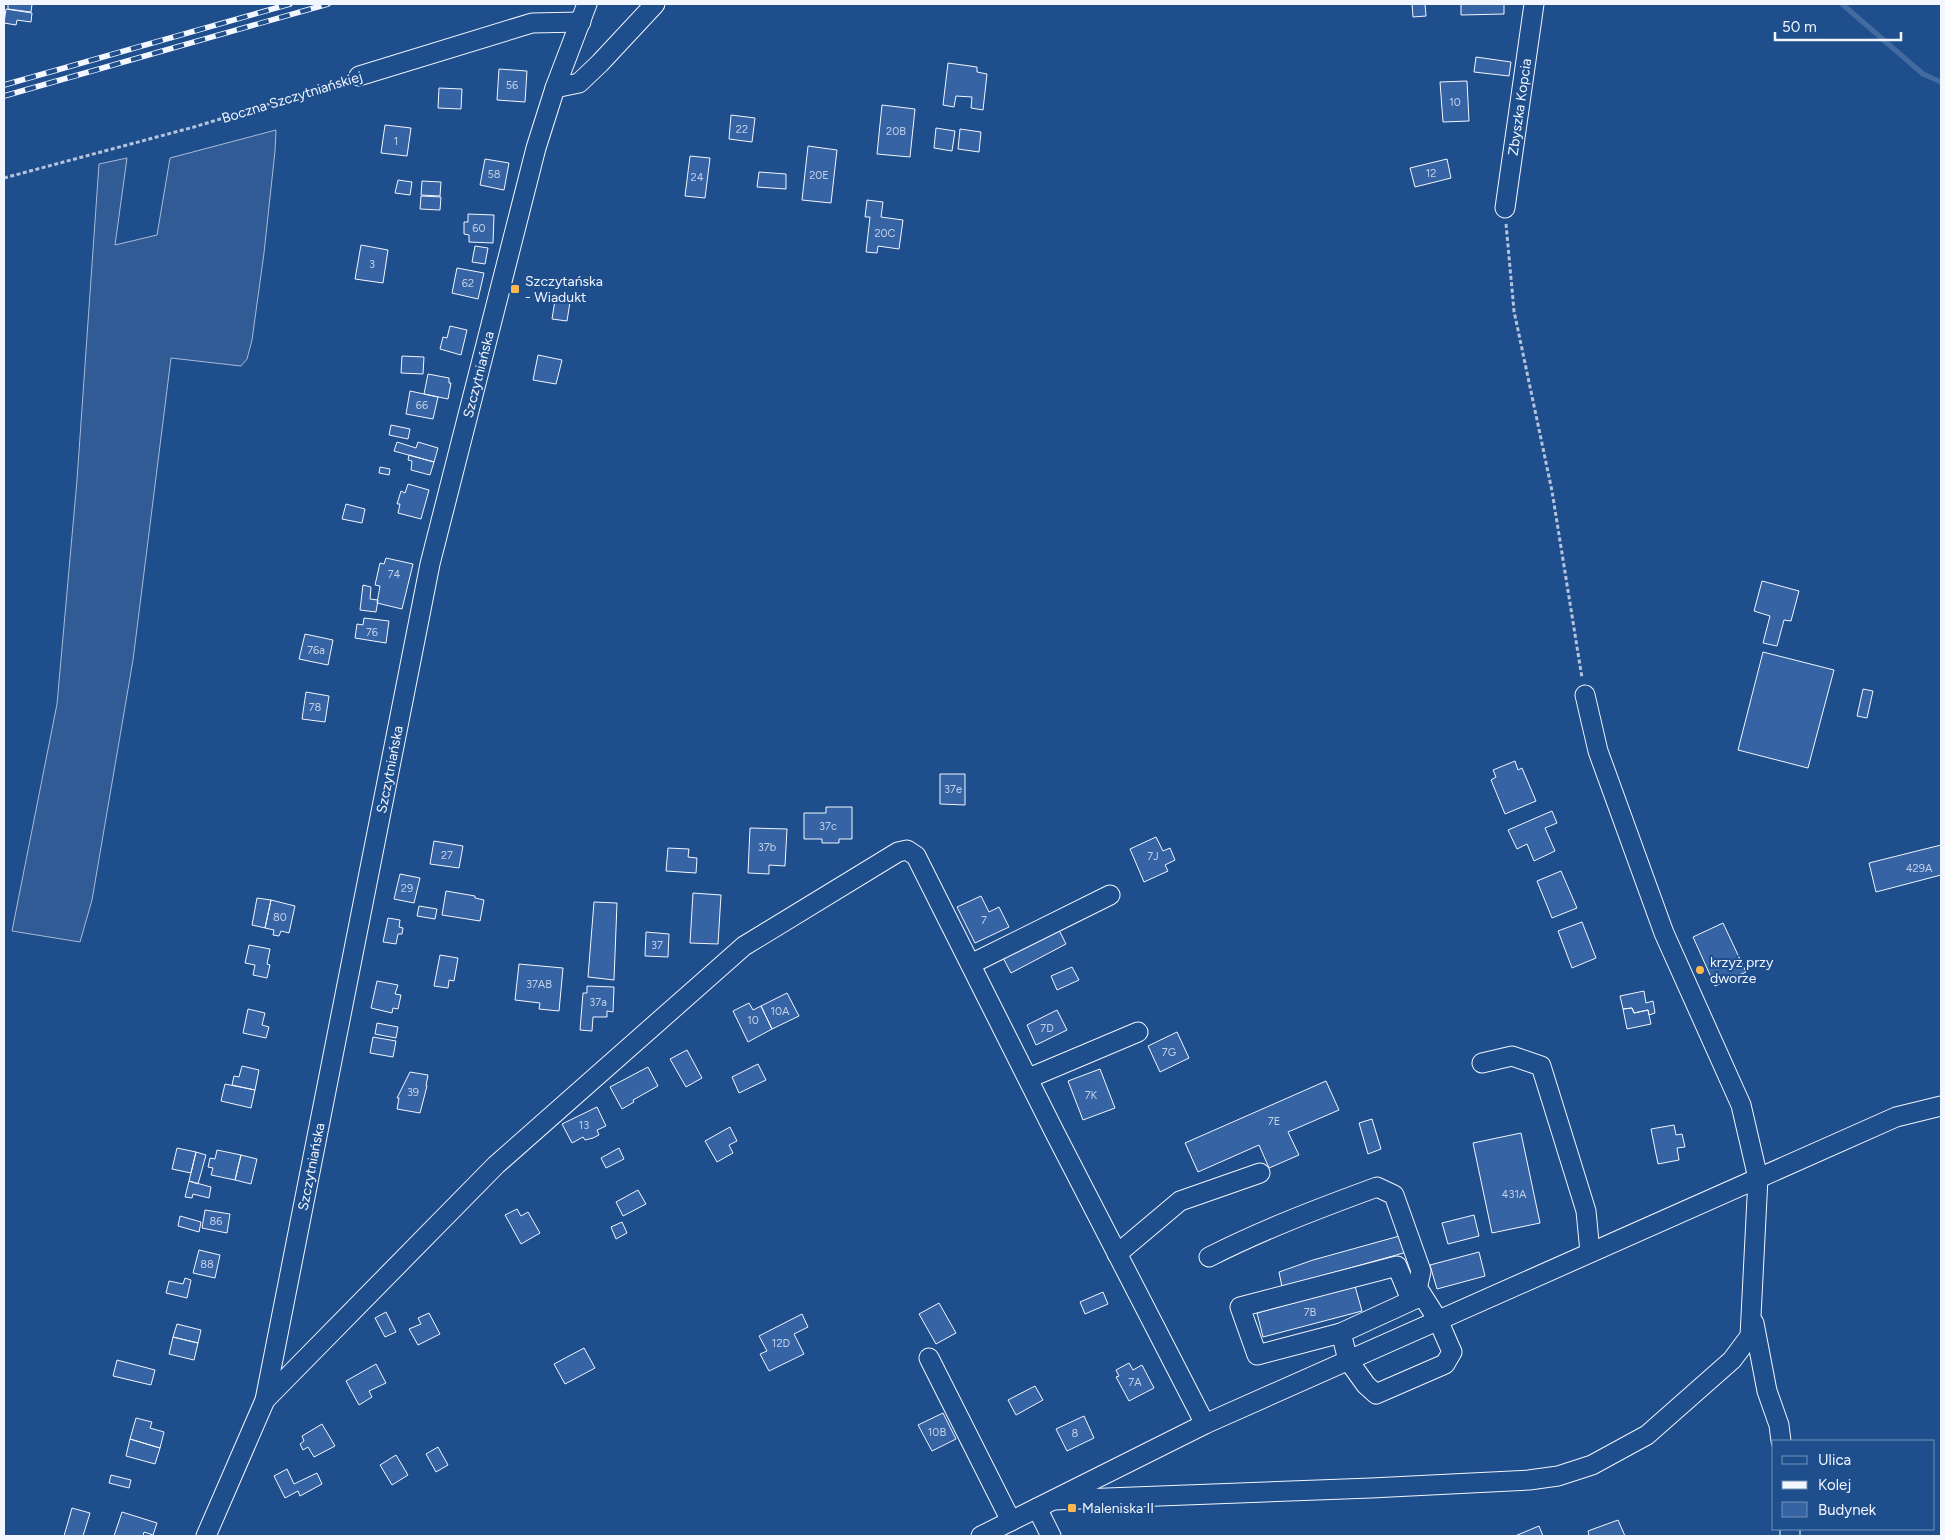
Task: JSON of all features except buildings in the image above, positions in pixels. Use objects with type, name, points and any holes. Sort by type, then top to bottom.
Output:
[{"type":"street","name":"Szczytniańska","points":[[206,1536],[265,1400],[430,564],[536,148],[555,88],[587,4]]},
{"type":"street","points":[[555,88],[579,83],[655,4]]},
{"type":"street","name":"Zbyszka Kopcia","points":[[1505,208],[1534,4]]},
{"type":"street","name":"Boczna Szczytniańskiej","points":[[359,76],[532,23],[580,22]]},
{"type":"street","points":[[1054,1500],[1371,1488],[1530,1480],[1558,1476],[1592,1465],[1647,1436],[1732,1360],[1750,1336],[1758,1178],[1740,1105],[1664,933],[1598,751],[1584,696]]},
{"type":"street","points":[[265,1400],[496,1166],[744,946],[898,852],[907,850],[916,856],[1054,1133],[1205,1424]]},
{"type":"street","points":[[971,964],[1110,895]]},
{"type":"street","points":[[1028,1078],[1138,1032]]},
{"type":"street","points":[[1482,1063],[1512,1056],[1541,1066],[1586,1210],[1590,1252]]},
{"type":"street","points":[[981,1536],[1205,1424],[1896,1117],[1941,1106]]},
{"type":"street","points":[[1117,1254],[1180,1201],[1260,1173]]},
{"type":"street","points":[[1210,1257],[1239,1242],[1324,1206],[1377,1187],[1394,1195],[1421,1271],[1414,1294],[1341,1333],[1256,1355],[1240,1307],[1397,1266],[1414,1294],[1438,1320],[1452,1352],[1445,1364],[1376,1394],[1366,1385],[1348,1360],[1341,1333]]},
{"type":"street","points":[[1752,1317],[1767,1391],[1779,1425],[1782,1440]]},
{"type":"street","points":[[930,1358],[1011,1522]]},
{"type":"street","points":[[1037,1508],[1051,1536]]},
{"type":"path","name":"Boczna Szczytniańskiej","points":[[4,178],[194,127],[359,76]]},
{"type":"path","points":[[1505,208],[1514,311],[1552,491],[1584,696]]},
{"type":"shaded area","points":[[276,130],[264,253],[252,340],[247,359],[241,366],[171,358],[133,660],[92,900],[80,942],[12,931],[57,704],[77,480],[99,164],[127,158],[115,245],[157,235],[170,158]]},
{"type":"waterway","points":[[1842,4],[1923,74],[1941,82]]},
{"type":"railway","points":[[4,85],[290,4]]},
{"type":"railway","points":[[4,96],[328,4]]},
{"type":"place","name":"Szczytańska - Wiadukt","points":[[515,289]]},
{"type":"place","name":"krzyż przy dworze","points":[[1700,970]]},
{"type":"place","name":"Maleniska II","points":[[1072,1508]]}]
